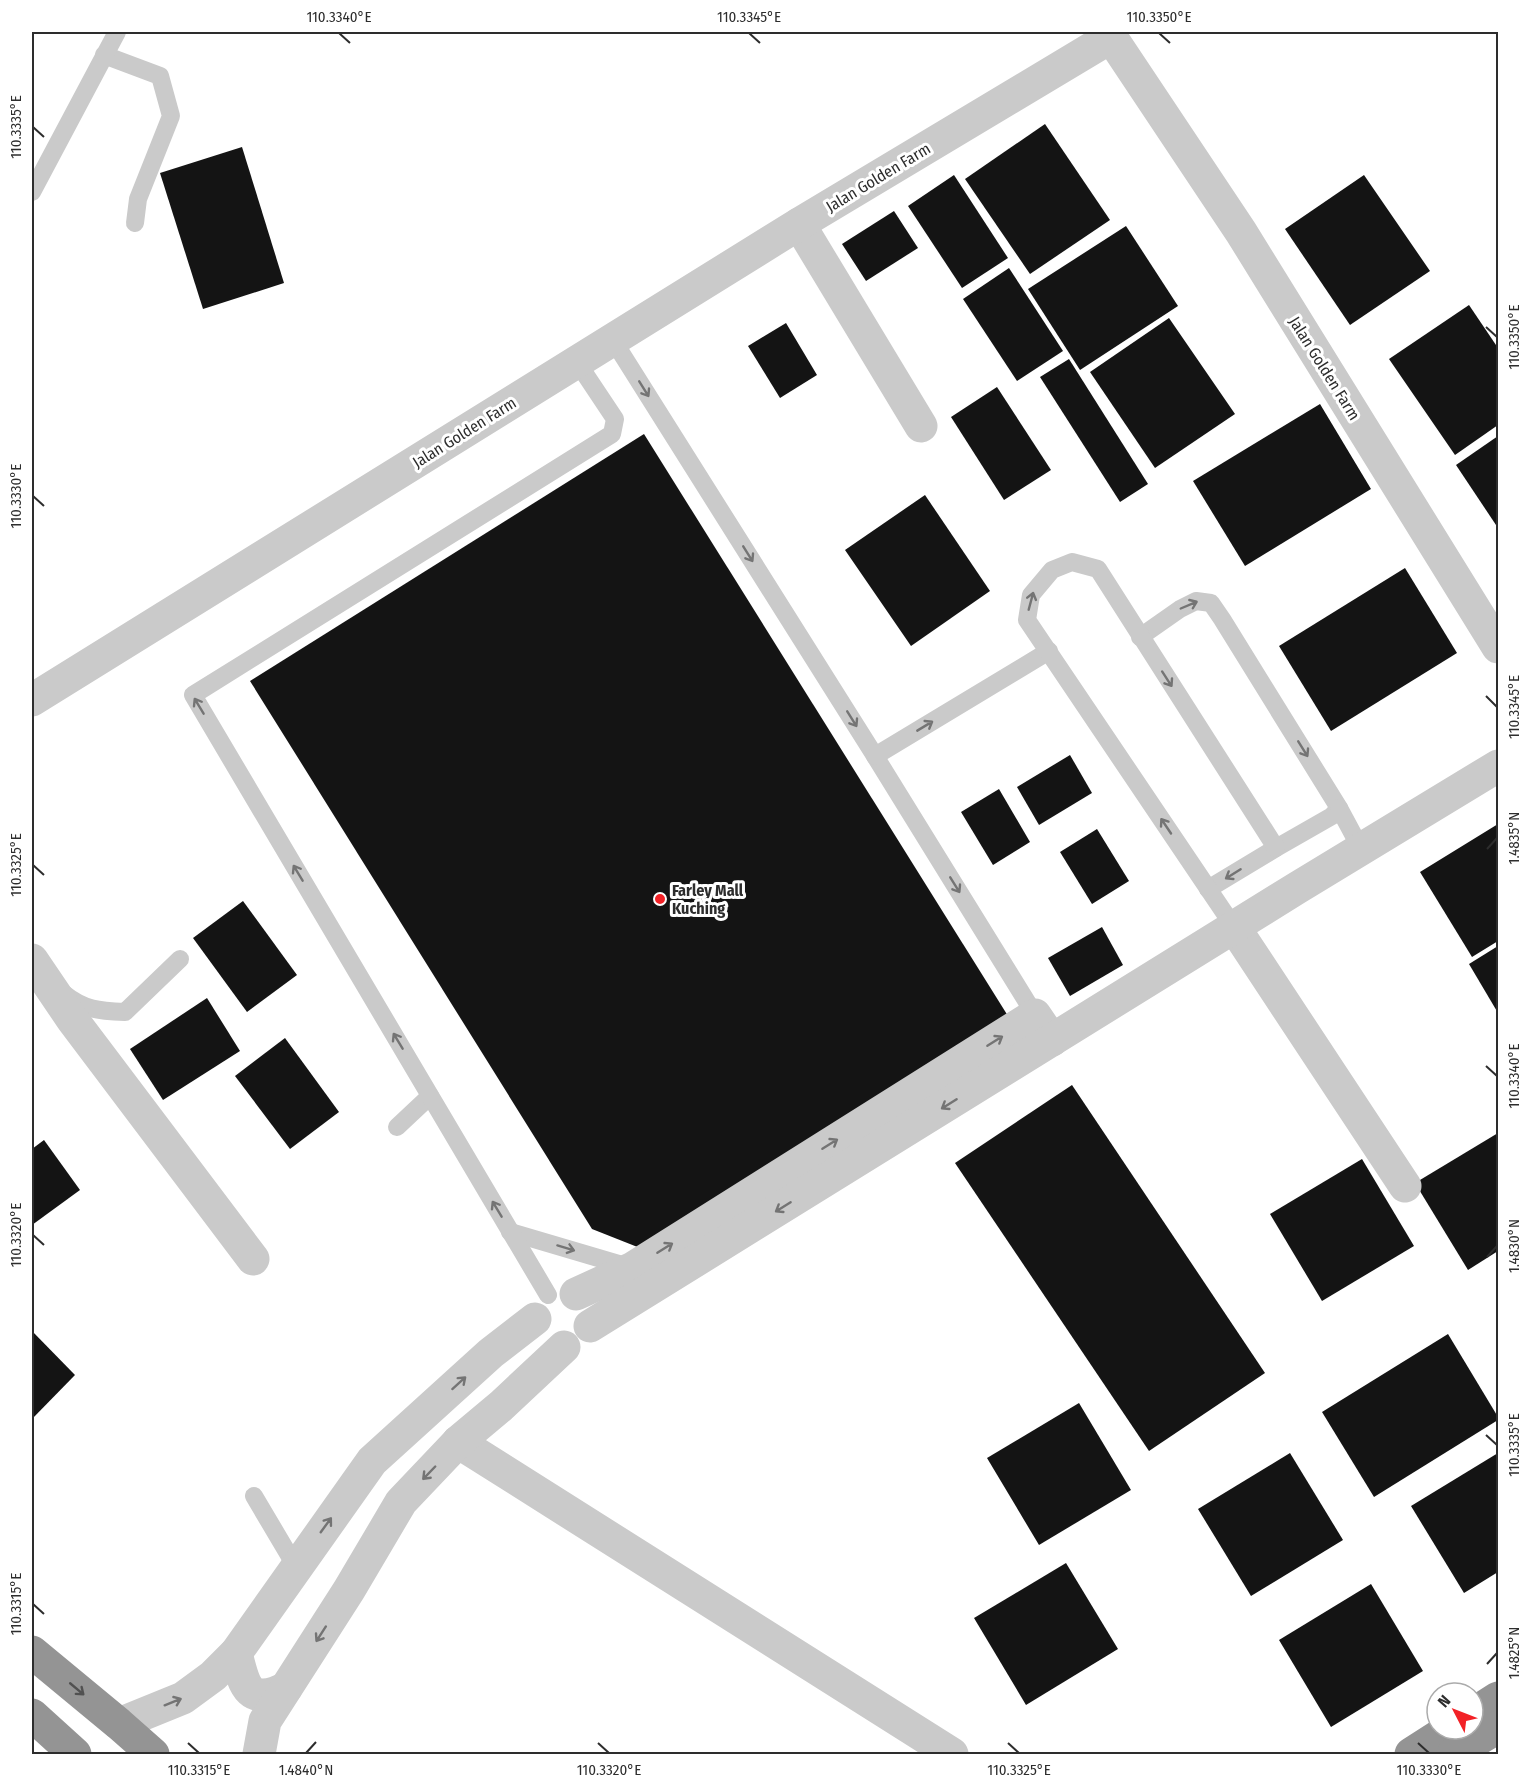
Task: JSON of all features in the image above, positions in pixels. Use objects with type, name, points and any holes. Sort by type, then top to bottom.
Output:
[{"type":"highway","points":[[32,1652],[153,1755]]},
{"type":"highway","points":[[1485,1706],[1498,1698]]},
{"type":"highway","points":[[32,1715],[75,1755]]},
{"type":"highway","points":[[1453,1755],[1498,1727]]},
{"type":"highway","points":[[1411,1755],[1432,1741]]},
{"type":"street","name":"Jalan Golden Farm","points":[[32,700],[799,224],[1111,37],[1241,232],[1498,647]]},
{"type":"street","points":[[799,224],[921,426]]},
{"type":"street","points":[[119,1724],[183,1698],[213,1676],[236,1653],[372,1461],[491,1353],[553,1303],[633,1268],[1044,1028],[1234,927],[1498,766]]},
{"type":"street","points":[[1234,927],[1405,1186]]},
{"type":"street","points":[[37,968],[72,1019],[253,1259]]},
{"type":"street","points":[[590,1326],[1044,1028]]},
{"type":"street","points":[[583,1300],[589,1307],[590,1326],[581,1341],[573,1346],[555,1346],[547,1342],[536,1328],[553,1303],[583,1300]]},
{"type":"street","points":[[259,1755],[265,1721],[349,1590],[401,1502],[458,1442],[501,1406],[564,1347]]},
{"type":"street","points":[[458,1442],[952,1755]]},
{"type":"street","points":[[236,1653],[245,1685],[252,1692],[262,1696],[271,1695],[286,1688]]},
{"type":"lane","points":[[32,192],[117,32]]},
{"type":"lane","points":[[104,55],[160,76],[171,116],[138,199],[135,223]]},
{"type":"lane","points":[[613,340],[1044,1028]]},
{"type":"lane","points":[[553,1303],[193,695],[612,434],[615,420],[577,362]]},
{"type":"lane","points":[[1234,927],[1027,620],[1031,595],[1052,570],[1072,562],[1098,569],[1276,848]]},
{"type":"lane","points":[[1140,637],[1180,609],[1196,601],[1211,603],[1339,808],[1361,849]]},
{"type":"lane","points":[[875,756],[1049,651]]},
{"type":"lane","points":[[1208,889],[1332,816],[1339,808]]},
{"type":"lane","points":[[37,968],[75,1003],[96,1011],[125,1012],[180,959]]},
{"type":"lane","points":[[397,1127],[430,1096]]},
{"type":"lane","points":[[510,1232],[633,1268]]},
{"type":"lane","points":[[254,1496],[296,1567]]},
{"type":"building","points":[[1045,124],[1110,220],[1030,274],[965,179]]},
{"type":"building","points":[[242,147],[284,283],[203,309],[160,173]]},
{"type":"building","points":[[954,175],[1008,258],[962,288],[908,206]]},
{"type":"building","points":[[1364,175],[1430,271],[1350,325],[1285,229]]},
{"type":"building","points":[[894,211],[918,248],[866,281],[842,244]]},
{"type":"building","points":[[1126,226],[1178,306],[1080,370],[1028,289]]},
{"type":"building","points":[[1009,268],[1063,351],[1017,381],[963,299]]},
{"type":"building","points":[[1469,305],[1498,348],[1498,425],[1455,455],[1389,359]]},
{"type":"building","points":[[1169,318],[1235,414],[1155,468],[1090,372]]},
{"type":"building","points":[[786,323],[817,375],[780,398],[748,346]]},
{"type":"building","points":[[1069,359],[1148,484],[1120,502],[1040,377]]},
{"type":"building","points":[[997,387],[1051,470],[1004,500],[951,417]]},
{"type":"building","points":[[1320,404],[1371,489],[1245,566],[1193,481]]},
{"type":"building","name":"Farley Mall Kuching","points":[[644,434],[1008,1016],[640,1248],[592,1229],[250,681]]},
{"type":"building","points":[[1498,436],[1498,528],[1456,465]]},
{"type":"building","points":[[925,495],[990,591],[911,646],[845,550]]},
{"type":"building","points":[[1405,568],[1457,653],[1331,731],[1279,646]]},
{"type":"building","points":[[1070,755],[1092,793],[1039,825],[1017,787]]},
{"type":"building","points":[[999,789],[1030,842],[993,865],[961,812]]},
{"type":"building","points":[[1498,824],[1498,941],[1472,957],[1420,872]]},
{"type":"building","points":[[1097,829],[1129,881],[1092,904],[1060,852]]},
{"type":"building","points":[[243,901],[297,975],[247,1012],[193,938]]},
{"type":"building","points":[[1102,927],[1123,965],[1070,996],[1048,958]]},
{"type":"building","points":[[1498,946],[1498,1013],[1469,964]]},
{"type":"building","points":[[207,998],[240,1051],[163,1100],[130,1049]]},
{"type":"building","points":[[285,1038],[339,1112],[290,1149],[235,1076]]},
{"type":"building","points":[[1072,1085],[1265,1373],[1149,1451],[955,1163]]},
{"type":"building","points":[[1498,1133],[1498,1251],[1468,1270],[1415,1183]]},
{"type":"building","points":[[44,1140],[80,1190],[32,1225],[32,1149]]},
{"type":"building","points":[[1362,1159],[1414,1246],[1322,1301],[1270,1214]]},
{"type":"building","points":[[32,1331],[75,1375],[32,1419]]},
{"type":"building","points":[[1448,1334],[1498,1420],[1374,1497],[1322,1412]]},
{"type":"building","points":[[1079,1403],[1131,1490],[1039,1545],[987,1458]]},
{"type":"building","points":[[1290,1453],[1343,1540],[1251,1596],[1198,1509]]},
{"type":"building","points":[[1498,1453],[1498,1572],[1464,1593],[1411,1506]]},
{"type":"building","points":[[1066,1563],[1118,1649],[1026,1705],[974,1618]]},
{"type":"building","points":[[1371,1584],[1423,1671],[1331,1727],[1279,1640]]},
{"type":"place","name":"Farley Mall Kuching","points":[[660,899]]}]
